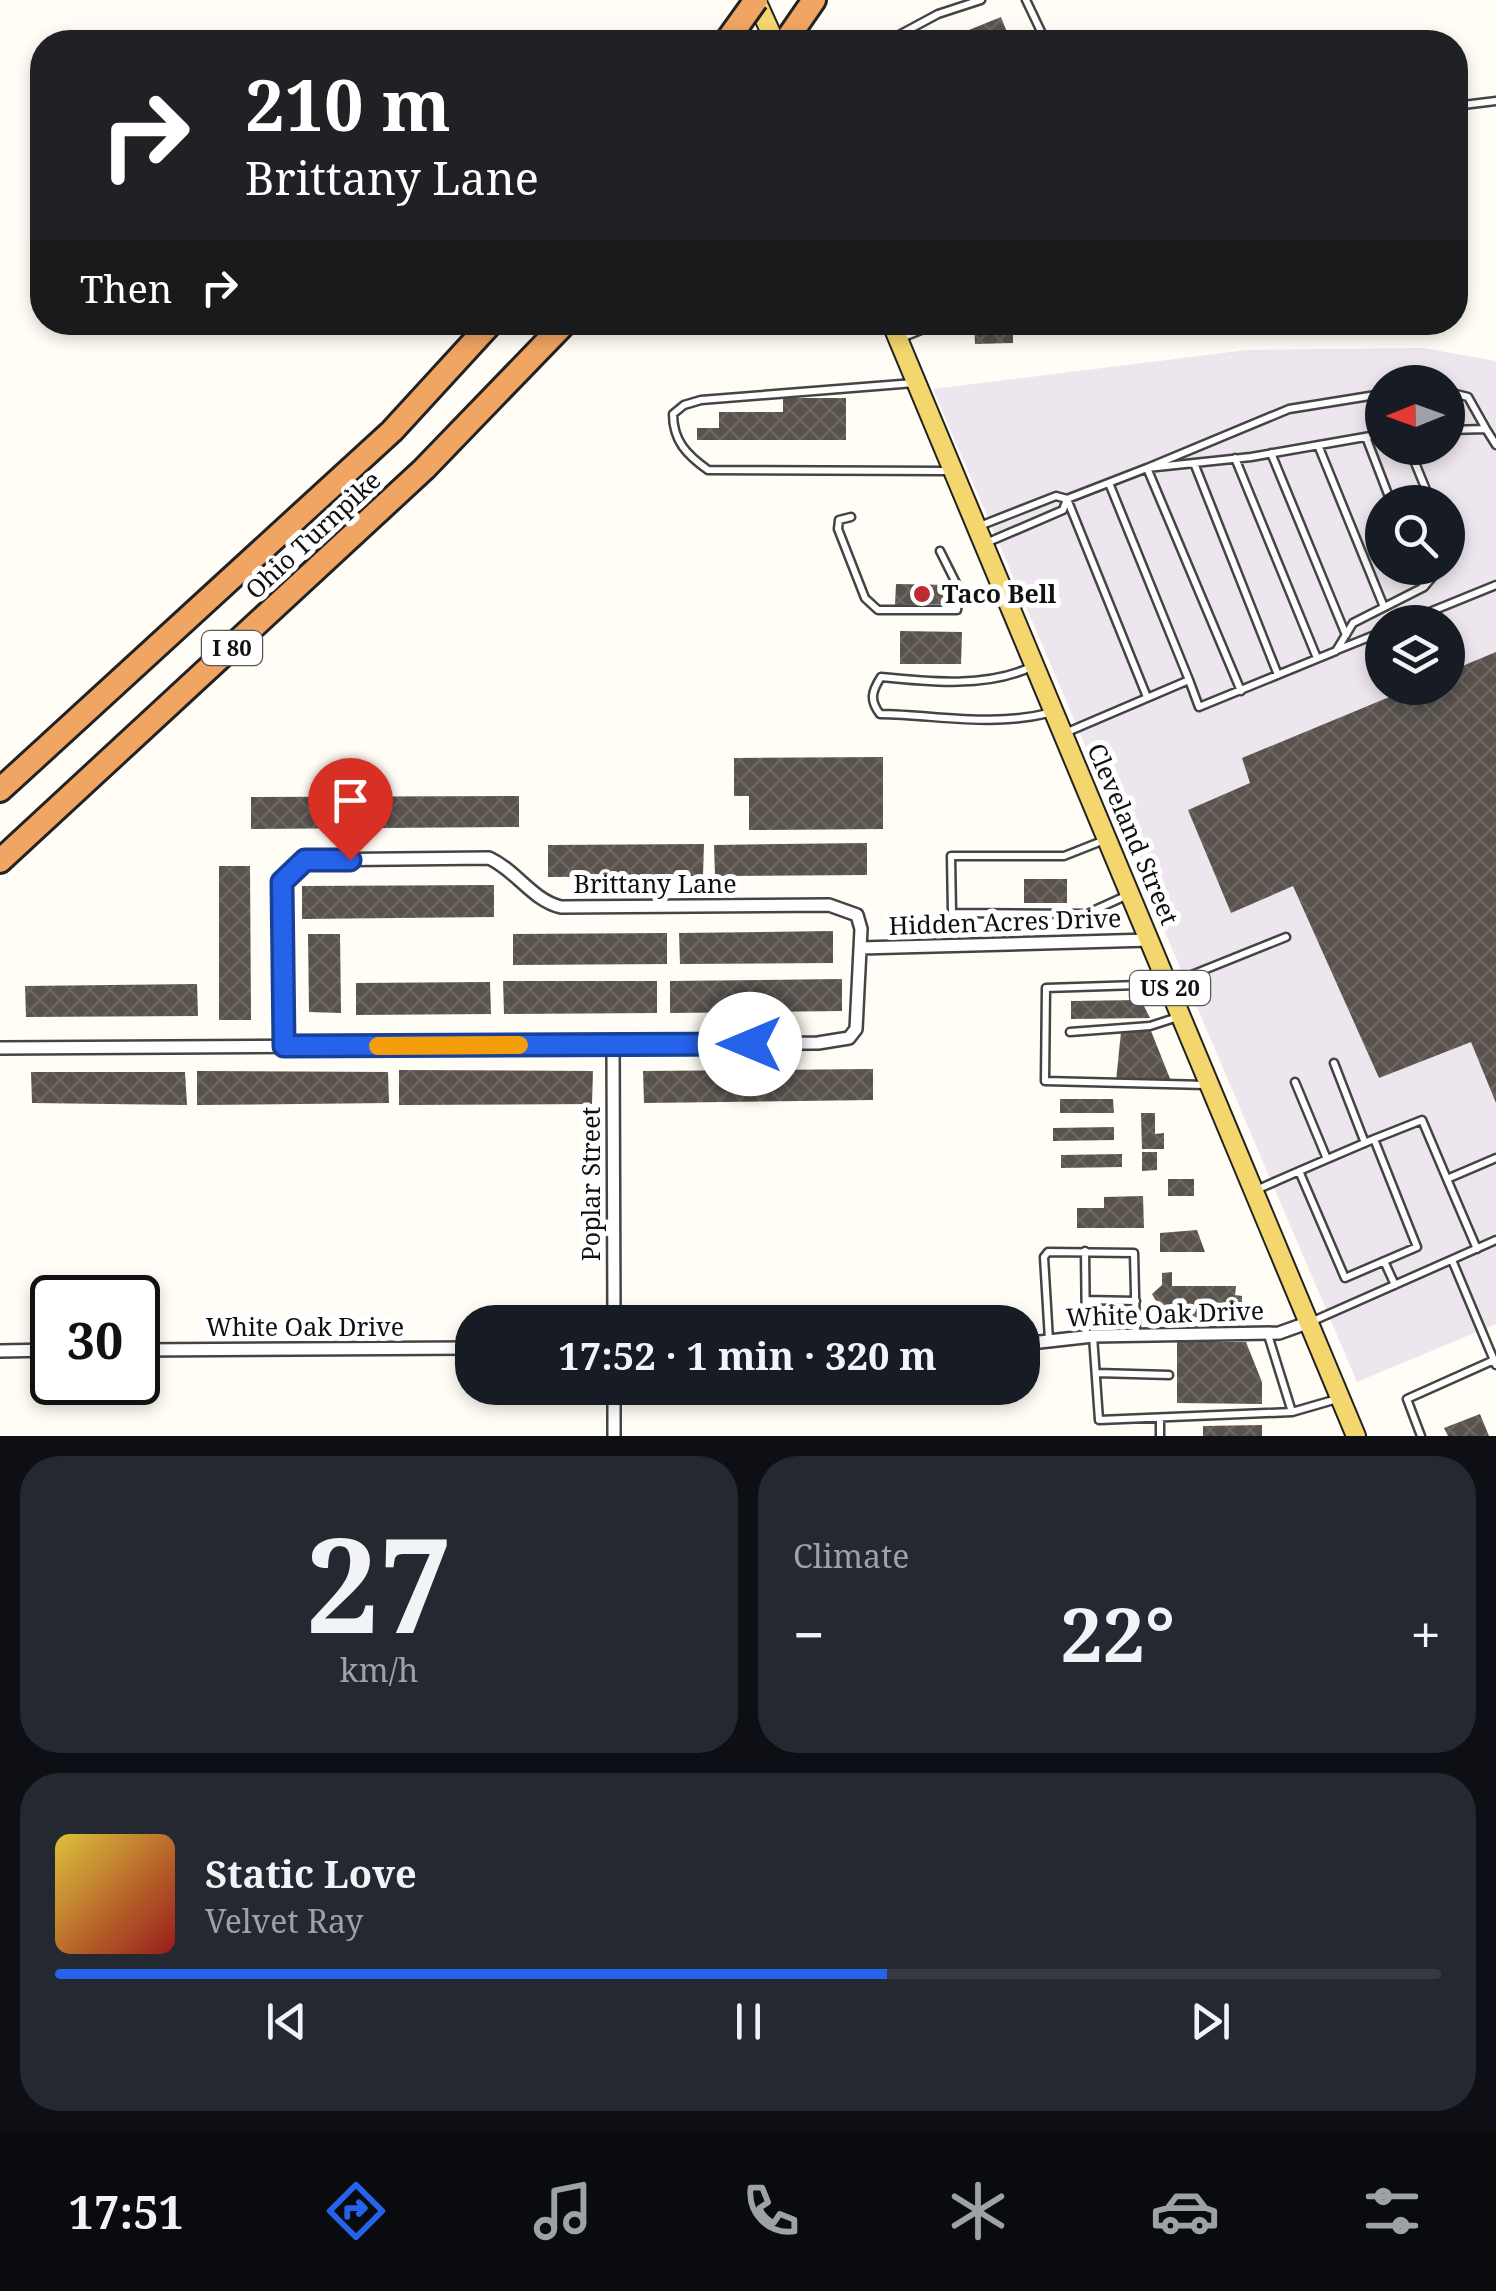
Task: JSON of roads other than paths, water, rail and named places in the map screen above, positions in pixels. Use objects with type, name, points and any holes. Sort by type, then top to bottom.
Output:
[{"type":"highway","points":[[735,30],[756,0]]},
{"type":"highway","points":[[793,30],[814,0]]},
{"type":"highway","name":"Ohio Turnpike","points":[[0,790],[392,431],[480,335]]},
{"type":"highway","name":"Ohio Turnpike","points":[[0,861],[462,432],[554,335]]},
{"type":"main road","points":[[756,0],[770,30]]},
{"type":"main road","name":"Cleveland Street","points":[[897,335],[1356,1436]]},
{"type":"street","name":"Brittany Lane","points":[[284,1046],[282,882],[305,860],[490,858],[515,873],[545,903],[574,908],[828,905],[857,914],[860,948]]},
{"type":"street","name":"Hidden Acres Drive","points":[[860,948],[1151,940]]},
{"type":"street","points":[[0,1048],[842,1041],[852,1036],[858,1018],[860,948]]},
{"type":"street","name":"Poplar Street","points":[[613,1044],[614,1305]]},
{"type":"street","name":"White Oak Drive","points":[[1040,1342],[1090,1336],[1267,1334],[1307,1323]]},
{"type":"street","name":"White Oak Drive","points":[[160,1350],[455,1348]]},
{"type":"street","points":[[0,1351],[30,1350]]},
{"type":"street","points":[[614,1405],[614,1436]]},
{"type":"lane","points":[[908,30],[938,14],[981,0]]},
{"type":"lane","points":[[1026,0],[1040,30]]},
{"type":"lane","points":[[1468,104],[1496,101]]},
{"type":"lane","points":[[917,383],[701,400],[684,405],[673,414],[673,433],[690,458],[708,470],[954,471]]},
{"type":"lane","points":[[1465,396],[1496,445]]},
{"type":"lane","points":[[981,535],[1056,496],[1067,499],[1288,408],[1365,397]]},
{"type":"lane","points":[[1465,429],[1486,428]]},
{"type":"lane","points":[[1148,468],[1365,437]]},
{"type":"lane","points":[[1318,445],[1383,605]]},
{"type":"lane","points":[[1271,453],[1347,637]]},
{"type":"lane","points":[[1235,458],[1317,658]]},
{"type":"lane","points":[[1194,463],[1278,675]]},
{"type":"lane","points":[[1148,468],[1241,690]]},
{"type":"lane","points":[[1108,483],[1199,707],[1365,639]]},
{"type":"lane","points":[[981,535],[1063,510],[1067,499]]},
{"type":"lane","points":[[1067,499],[1147,697]]},
{"type":"lane","points":[[851,517],[838,520],[838,529],[864,598],[873,608],[957,610],[960,591],[940,551]]},
{"type":"lane","points":[[1446,605],[1496,585]]},
{"type":"lane","points":[[1388,605],[1424,587]]},
{"type":"lane","points":[[1336,650],[1352,624],[1365,617]]},
{"type":"lane","points":[[1036,665],[1011,677],[881,677],[872,691],[874,706],[880,714],[940,719],[1015,721],[1055,712]]},
{"type":"lane","points":[[1064,734],[1189,680]]},
{"type":"lane","points":[[1108,839],[1064,856],[952,856],[952,913],[1086,914],[1131,893]]},
{"type":"lane","points":[[1210,1085],[1045,1081],[1046,988],[1169,984],[1286,937]]},
{"type":"lane","points":[[1070,1032],[1150,1026],[1182,1016]]},
{"type":"lane","points":[[1334,1063],[1365,1143]]},
{"type":"lane","points":[[1295,1082],[1327,1159]]},
{"type":"lane","points":[[1253,1192],[1422,1120],[1477,1249]]},
{"type":"lane","points":[[1299,1171],[1344,1278],[1418,1247],[1374,1139]]},
{"type":"lane","points":[[1448,1179],[1496,1158]]},
{"type":"lane","points":[[1307,1323],[1496,1240]]},
{"type":"lane","points":[[1085,1251],[1086,1300],[1097,1373],[1099,1420],[1292,1412],[1340,1398]]},
{"type":"lane","points":[[1049,1341],[1044,1256],[1048,1252],[1134,1252],[1136,1336]]},
{"type":"lane","points":[[1422,1436],[1407,1400],[1495,1363],[1452,1260]]},
{"type":"lane","points":[[1384,1261],[1396,1284]]},
{"type":"lane","points":[[1086,1300],[1136,1300]]},
{"type":"lane","points":[[1267,1334],[1292,1412]]},
{"type":"lane","points":[[1097,1373],[1169,1375]]},
{"type":"lane","points":[[1160,1418],[1160,1436]]},
{"type":"place","name":"Taco Bell","points":[[922,594]]}]
